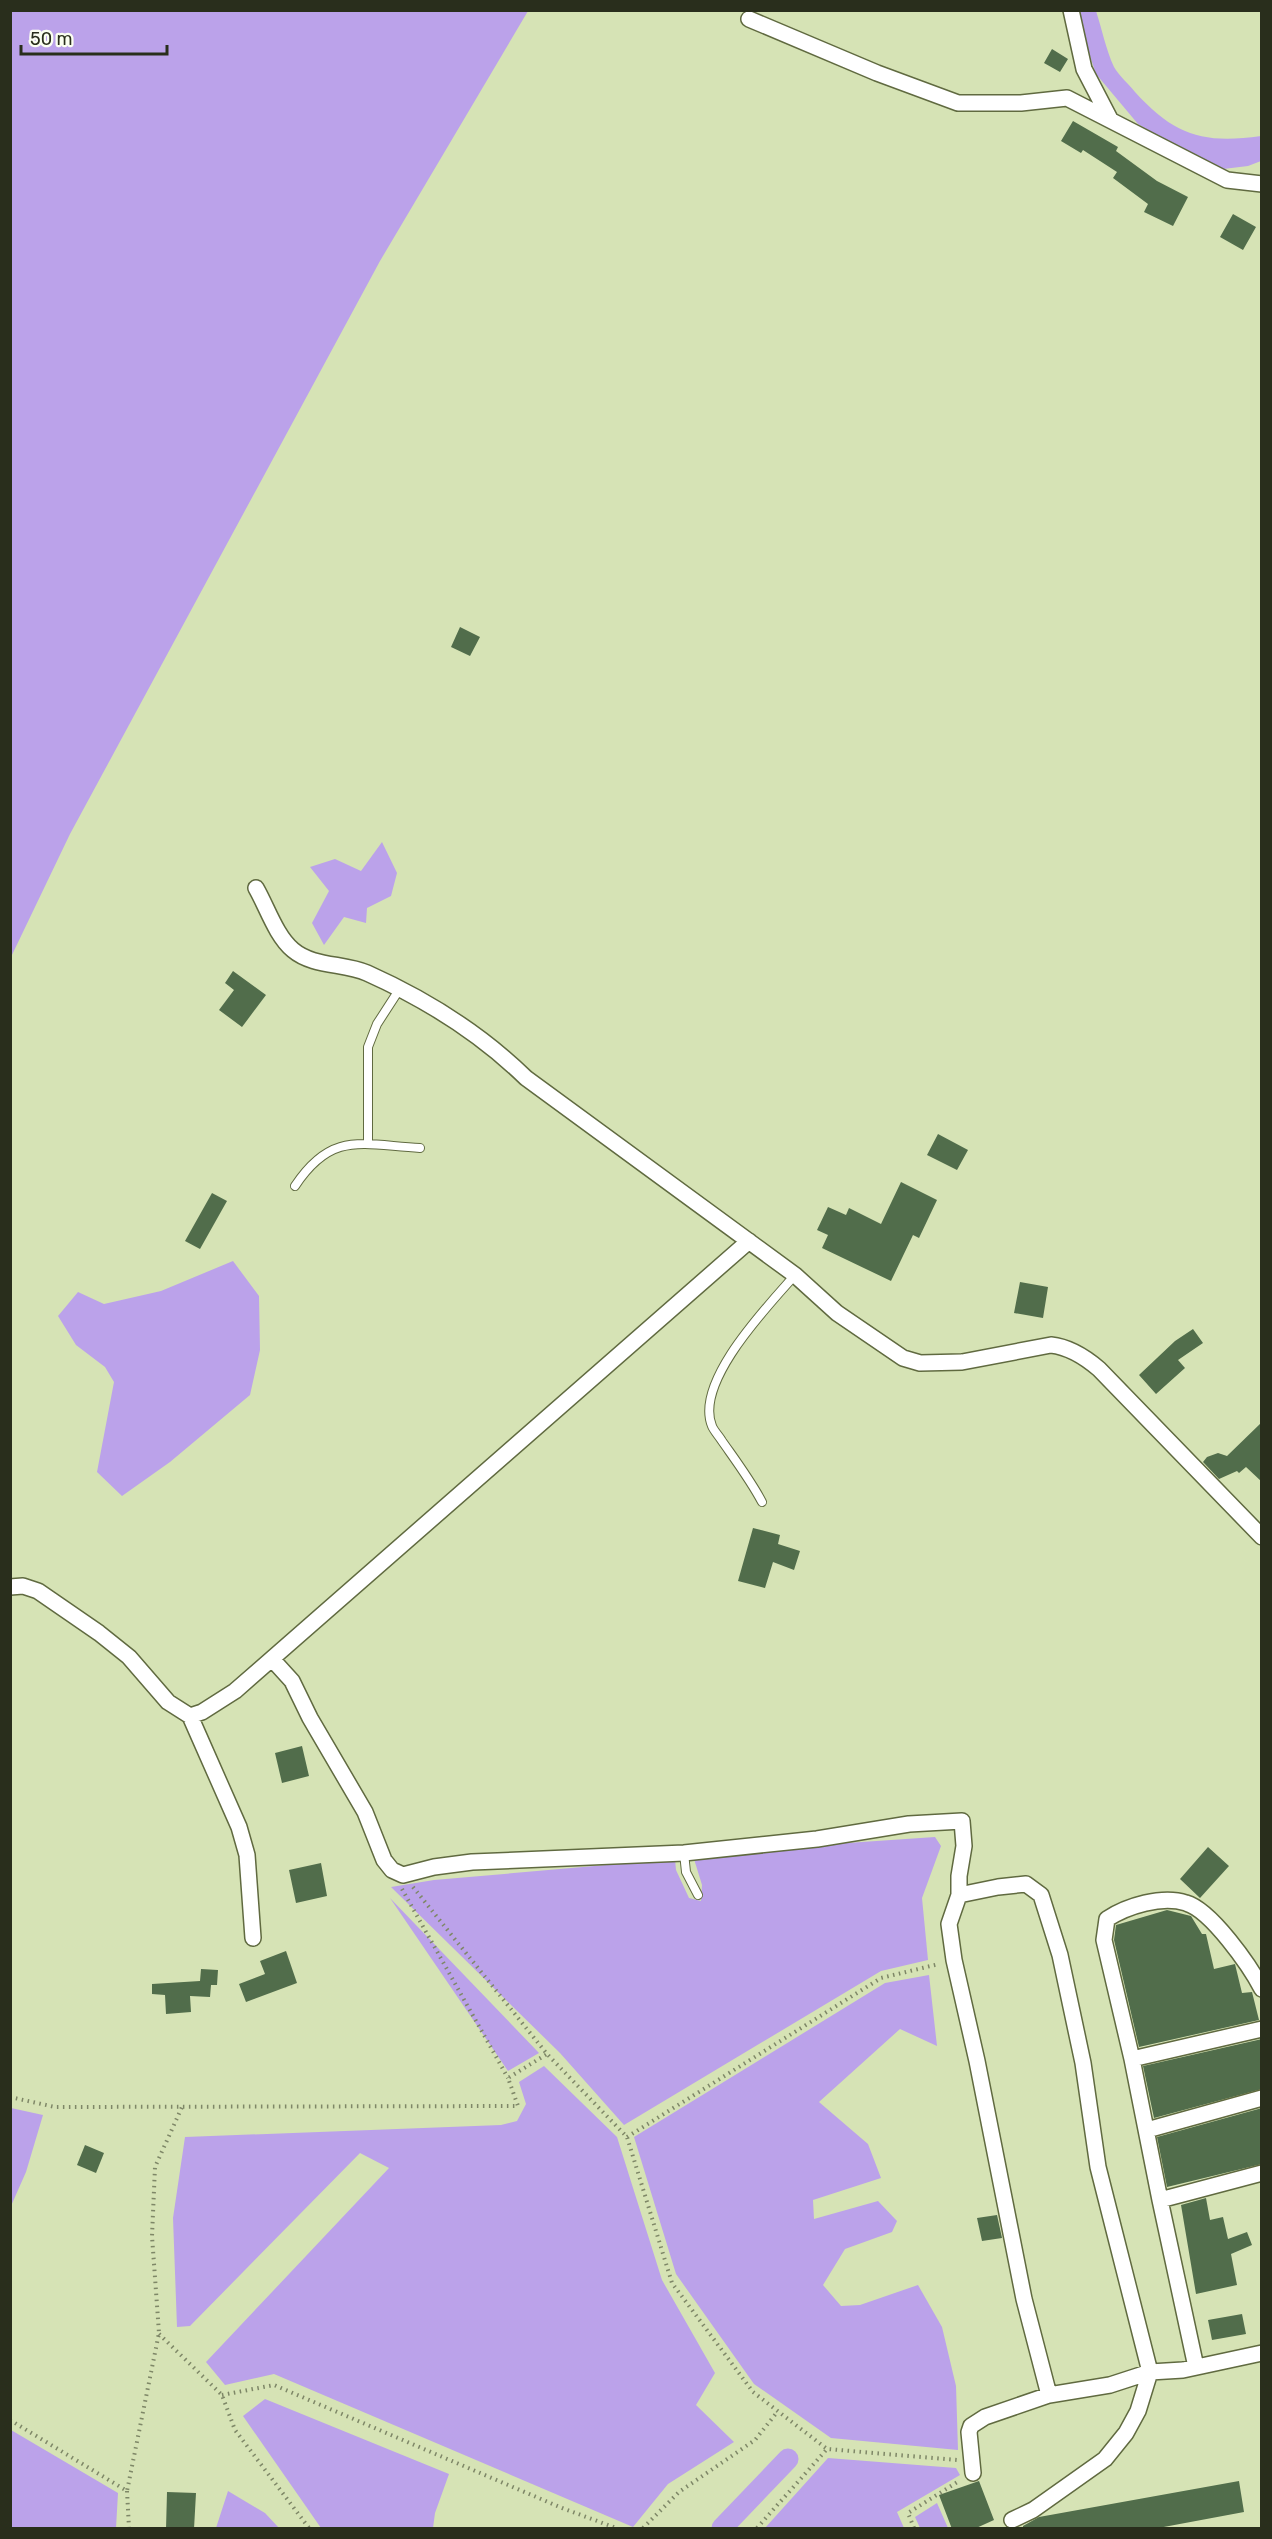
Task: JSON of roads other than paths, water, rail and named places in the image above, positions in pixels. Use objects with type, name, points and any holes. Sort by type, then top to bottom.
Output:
[{"type":"street","points":[[1071,10],[1084,69],[1110,119]]},
{"type":"street","points":[[749,19],[877,73],[958,103],[1021,104],[1067,98],[1227,180],[1262,184]]},
{"type":"street","points":[[256,888],[272,916],[278,933],[294,951],[324,963],[364,972],[434,1007],[498,1051],[526,1078],[795,1275],[837,1313],[903,1358],[920,1364],[962,1362],[1013,1354],[1043,1345],[1061,1346],[1083,1356],[1099,1369],[1262,1537]]},
{"type":"street","points":[[190,1716],[202,1712],[235,1691],[749,1241]]},
{"type":"street","points":[[10,1587],[23,1586],[38,1591],[99,1633],[129,1657],[168,1702],[190,1716],[239,1827],[246,1855],[253,1938]]},
{"type":"street","points":[[272,1659],[292,1681],[310,1718],[365,1812],[384,1860],[398,1873],[472,1862],[684,1853],[817,1839],[909,1824],[962,1821],[964,1846],[959,1876],[959,1895],[949,1924],[954,1960],[977,2061],[1023,2299],[1049,2395]]},
{"type":"street","points":[[959,1895],[1026,1884],[1041,1895],[1060,1955],[1083,2063],[1098,2167],[1150,2372],[1134,2419],[1105,2459],[1043,2504],[1012,2520]]},
{"type":"street","points":[[1197,2367],[1132,2059],[1104,1940],[1107,1919],[1119,1911],[1161,1900],[1188,1903],[1205,1914],[1251,1968],[1262,1989]]},
{"type":"street","points":[[1132,2059],[1262,2029]]},
{"type":"street","points":[[1147,2130],[1262,2098]]},
{"type":"street","points":[[1160,2200],[1261,2174]]},
{"type":"street","points":[[973,2466],[971,2426],[985,2417],[1049,2395],[1110,2385],[1150,2372],[1183,2370],[1262,2353]]},
{"type":"lane","points":[[368,1143],[368,1047],[377,1024],[399,990]]},
{"type":"lane","points":[[296,1186],[308,1167],[339,1147],[368,1143],[420,1148]]},
{"type":"lane","points":[[762,1502],[751,1482],[712,1426],[709,1401],[726,1361],[758,1317],[795,1275]]},
{"type":"lane","points":[[684,1853],[686,1872],[698,1895]]},
{"type":"waterway","points":[[722,2528],[788,2459]]}]
